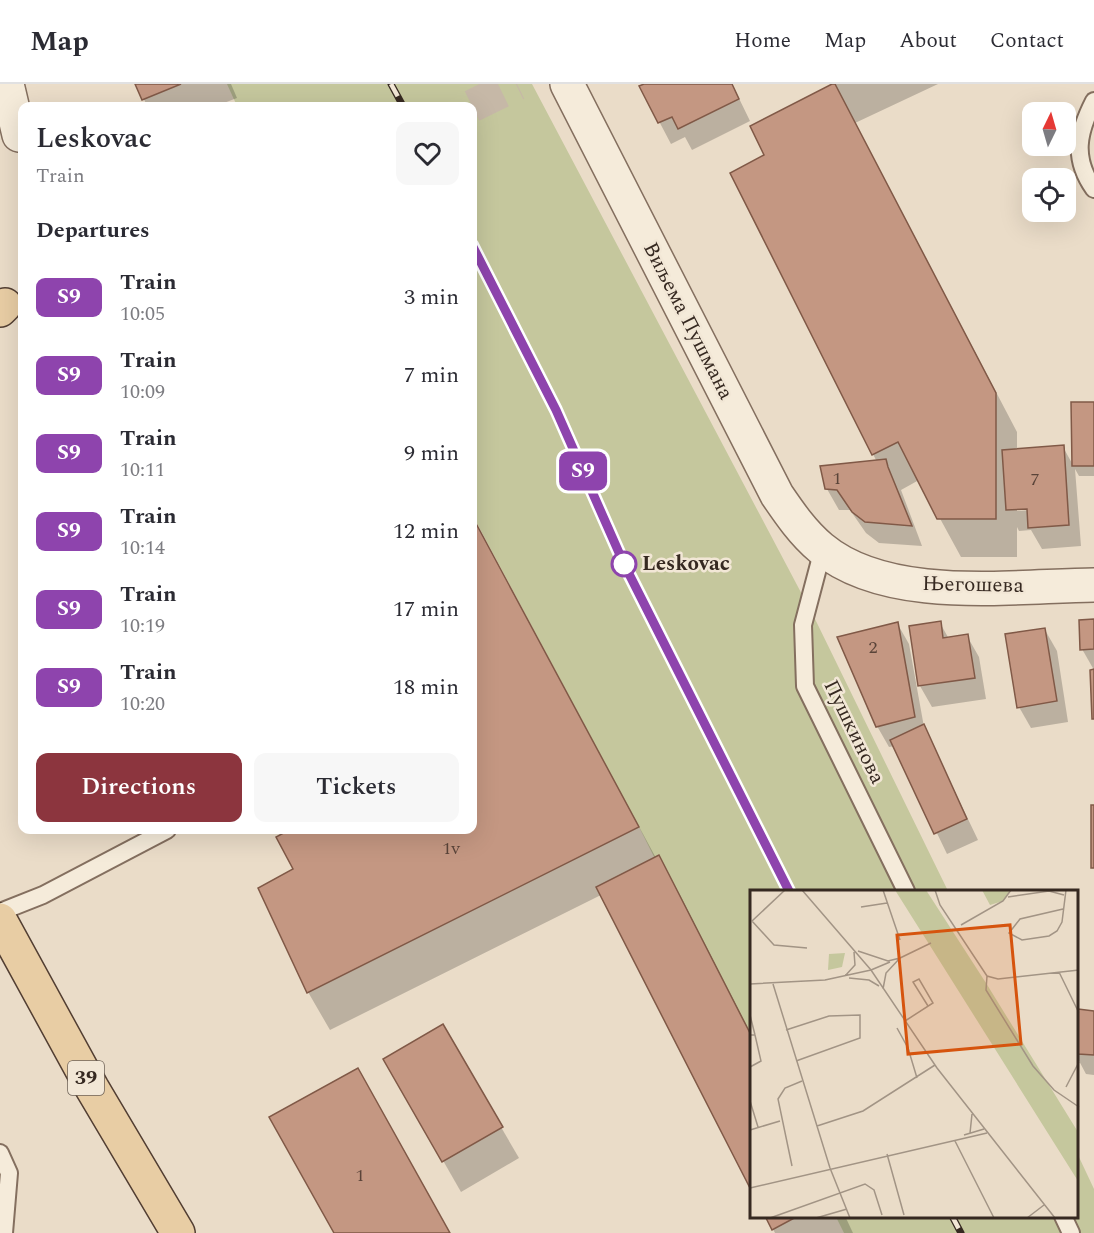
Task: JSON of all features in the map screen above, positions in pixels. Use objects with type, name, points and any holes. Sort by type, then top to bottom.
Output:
[{"type":"main road","name":"39","points":[[0,920],[92,1088],[178,1233]]},
{"type":"street","points":[[7,84],[18,131]]},
{"type":"street","name":"Виљема Пушмана","points":[[567,84],[777,495],[800,528],[823,549]]},
{"type":"street","name":"Његошева","points":[[823,549],[862,572],[931,588],[1094,585]]},
{"type":"lane","points":[[1094,101],[1082,125],[1079,153],[1094,189]]},
{"type":"lane","name":"Пушкинова","points":[[823,549],[803,625],[805,686],[906,890]]},
{"type":"lane","points":[[0,912],[43,895],[159,834]]},
{"type":"lane","points":[[0,1154],[9,1173],[4,1233]]},
{"type":"lane","points":[[1064,1218],[1071,1233]]},
{"type":"green space","points":[[227,84],[532,84],[815,619],[948,890],[750,890],[750,1047],[639,827],[477,523],[477,102],[235,102]]},
{"type":"green space","points":[[1079,1157],[1094,1189],[1094,1233],[844,1233],[836,1218],[1079,1218]]},
{"type":"building","points":[[135,84],[181,84],[142,100]]},
{"type":"building","points":[[644,84],[732,84],[739,99],[678,129],[672,117],[658,123],[639,86]]},
{"type":"building","points":[[835,84],[996,393],[996,519],[937,519],[898,442],[872,455],[730,173],[764,155],[750,126]]},
{"type":"building","points":[[1071,402],[1094,402],[1094,466],[1072,466]]},
{"type":"building","points":[[1064,445],[1069,525],[1028,528],[1027,509],[1006,510],[1002,450]]},
{"type":"building","points":[[886,459],[912,526],[865,522],[852,512],[837,490],[825,489],[820,466]]},
{"type":"building","points":[[477,525],[639,827],[307,993],[258,888],[293,869],[276,837],[282,834],[477,834]]},
{"type":"building","points":[[1094,619],[1094,649],[1080,650],[1079,620]]},
{"type":"building","points":[[941,621],[943,638],[968,634],[975,678],[918,686],[909,626]]},
{"type":"building","points":[[898,622],[915,717],[876,727],[837,637]]},
{"type":"building","points":[[1045,628],[1057,701],[1017,708],[1005,634]]},
{"type":"building","points":[[1094,669],[1094,719],[1092,719],[1090,670]]},
{"type":"building","points":[[924,724],[967,819],[934,834],[890,740]]},
{"type":"building","points":[[1091,805],[1094,805],[1094,868],[1091,868]]},
{"type":"building","points":[[659,855],[750,1033],[750,1188],[596,887]]},
{"type":"building","points":[[1079,1009],[1094,1011],[1094,1055],[1079,1054]]},
{"type":"building","points":[[443,1024],[503,1127],[442,1162],[383,1059]]},
{"type":"building","points":[[358,1068],[450,1233],[334,1233],[269,1117]]},
{"type":"building","points":[[766,1218],[794,1218],[772,1230]]},
{"type":"tunnel","points":[[477,104],[517,84]]},
{"type":"railway","points":[[391,84],[401,102]]},
{"type":"railway","points":[[477,255],[556,410],[624,564],[788,890]]},
{"type":"railway","points":[[953,1218],[961,1233]]},
{"type":"train","name":"S9","points":[[477,255],[556,410],[624,564],[788,890]]},
{"type":"place","name":"Leskovac","points":[[624,564]]}]
